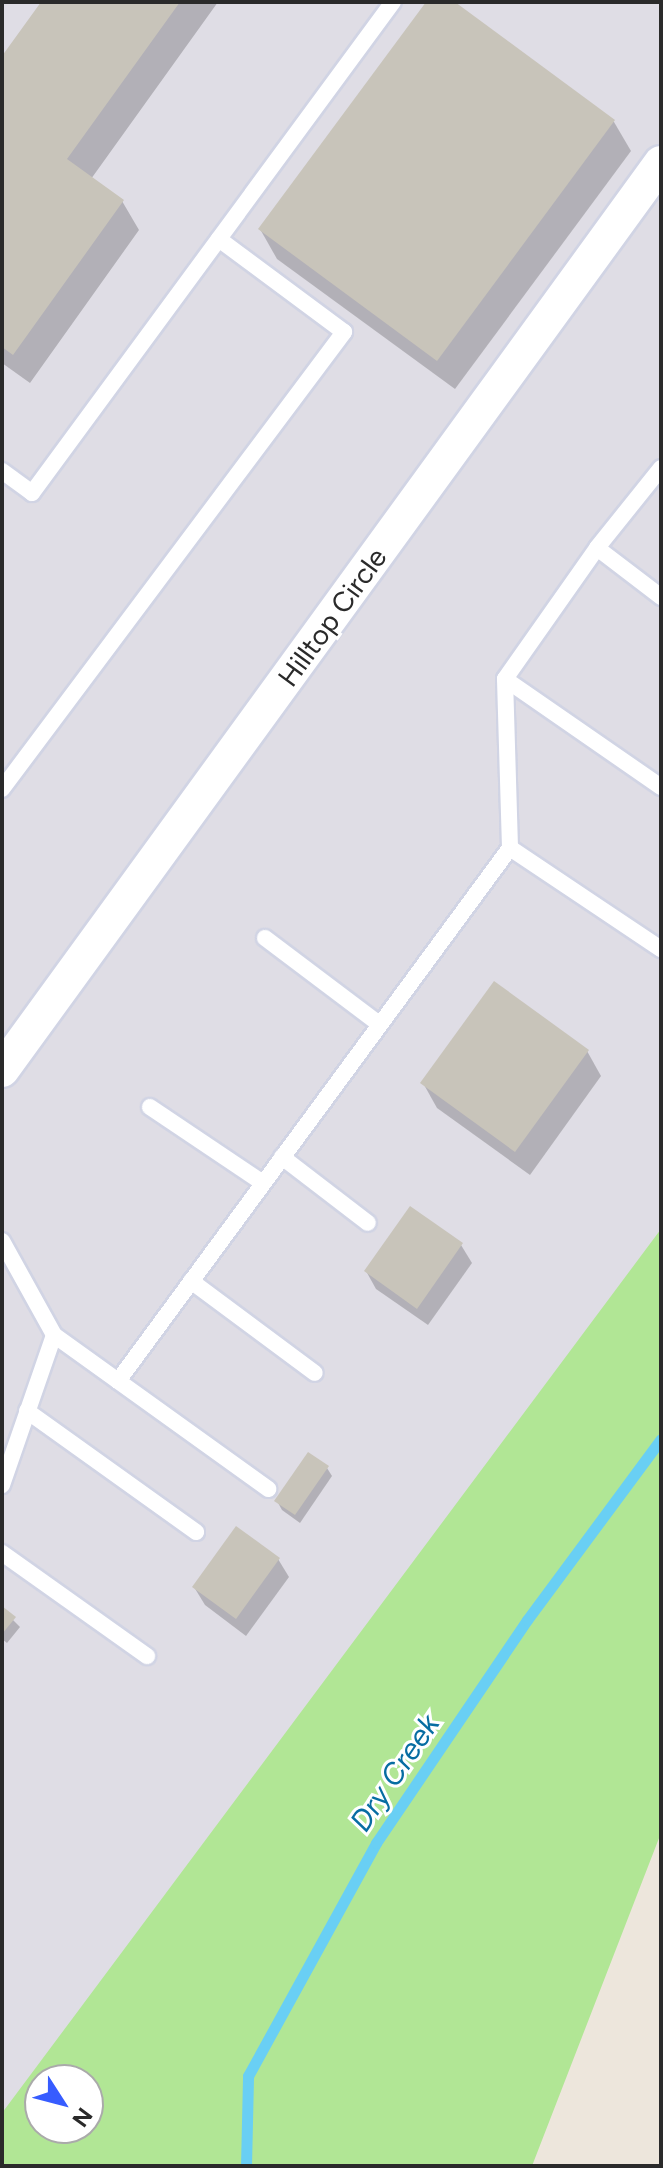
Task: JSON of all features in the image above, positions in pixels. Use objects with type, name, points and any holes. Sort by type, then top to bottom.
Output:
[{"type":"street","name":"Hilltop Circle","points":[[2,1070],[661,163]]},
{"type":"lane","points":[[2,471],[32,493],[219,239],[386,4]]},
{"type":"lane","points":[[2,789],[344,332],[219,239]]},
{"type":"lane","points":[[118,1381],[510,848],[505,679],[597,548],[661,468]]},
{"type":"lane","points":[[597,548],[661,597]]},
{"type":"lane","points":[[505,679],[661,787]]},
{"type":"lane","points":[[510,848],[661,949]]},
{"type":"lane","points":[[265,938],[379,1024]]},
{"type":"lane","points":[[150,1107],[263,1183]]},
{"type":"lane","points":[[282,1157],[368,1223]]},
{"type":"lane","points":[[2,1241],[54,1335],[268,1489]]},
{"type":"lane","points":[[191,1281],[315,1373]]},
{"type":"lane","points":[[2,1485],[54,1335]]},
{"type":"lane","points":[[27,1411],[196,1532]]},
{"type":"lane","points":[[2,1553],[147,1656]]},
{"type":"shaded area","points":[[2,2],[661,2],[661,1237],[41,2064],[24,2064],[24,2087],[2,2116]]},
{"type":"green space","points":[[661,1229],[661,1833],[532,2166],[2,2166],[2,2113],[24,2083],[24,2144],[104,2144],[104,2064],[39,2064]]},
{"type":"building","points":[[41,2],[180,2],[67,159],[124,200],[13,355],[2,347],[2,56]]},
{"type":"building","points":[[426,2],[455,2],[615,120],[437,361],[258,229]]},
{"type":"building","points":[[494,981],[589,1050],[515,1152],[420,1083]]},
{"type":"building","points":[[410,1206],[463,1243],[417,1309],[364,1271]]},
{"type":"building","points":[[308,1452],[329,1466],[295,1515],[274,1501]]},
{"type":"building","points":[[236,1526],[280,1558],[236,1619],[192,1587]]},
{"type":"building","points":[[2,1606],[16,1617],[2,1634]]},
{"type":"waterway","name":"Dry Creek","points":[[246,2166],[248,2076],[376,1843],[527,1620],[661,1439]]}]
